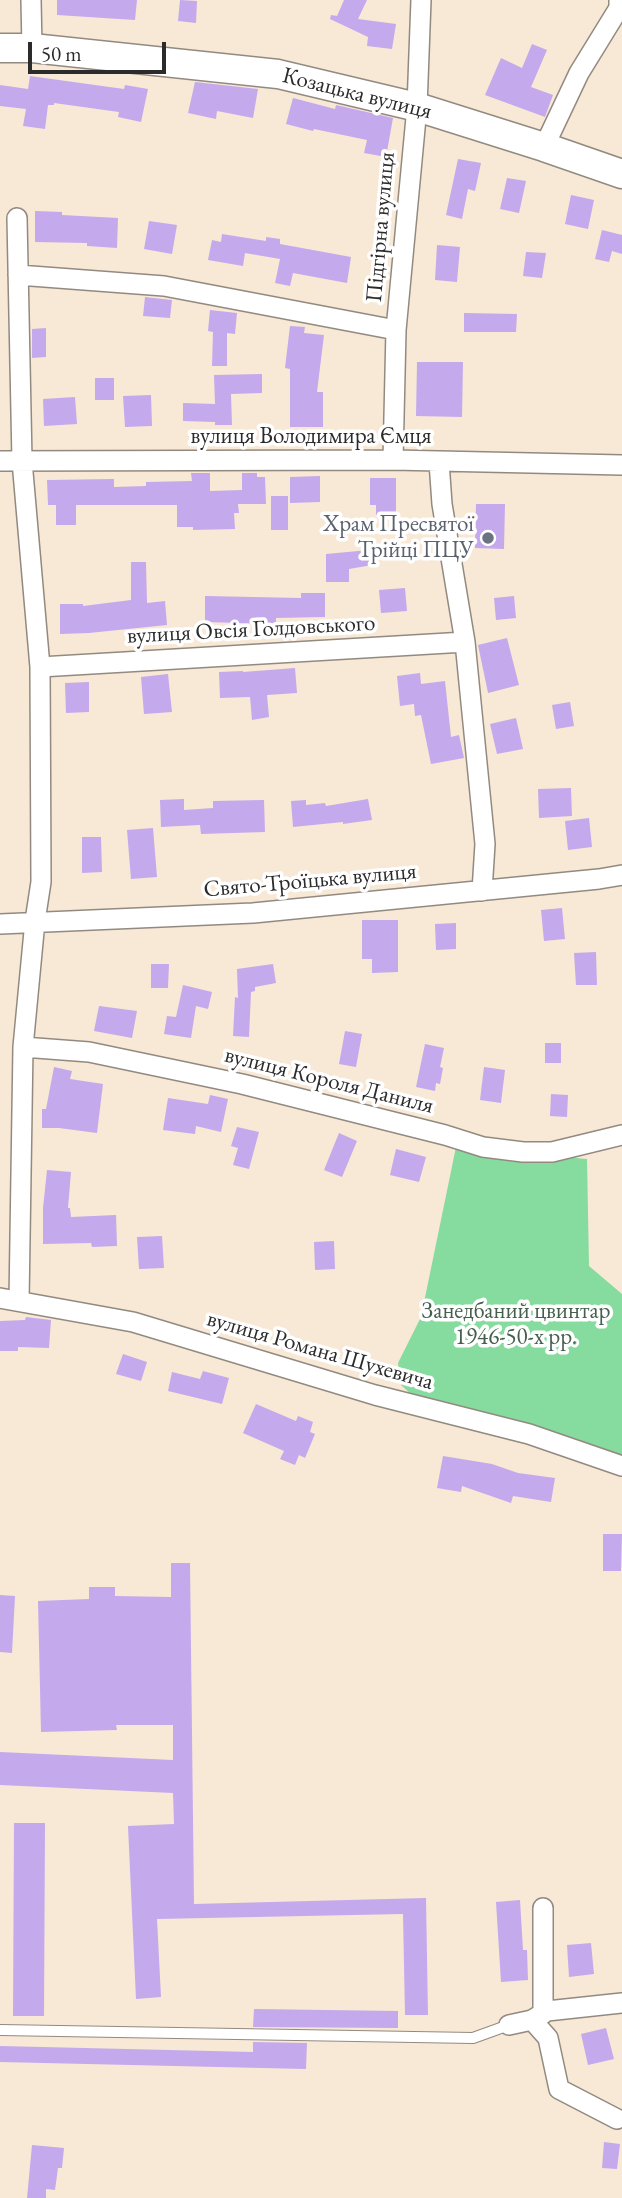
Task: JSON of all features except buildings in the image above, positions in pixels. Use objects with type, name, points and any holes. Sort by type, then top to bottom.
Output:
[{"type":"street","points":[[31,0],[32,48]]},
{"type":"street","name":"Підгірна вулиця","points":[[393,460],[396,330],[417,107],[421,0]]},
{"type":"street","points":[[544,147],[579,73],[619,8],[618,0]]},
{"type":"street","name":"Козацька вулиця","points":[[0,48],[32,48],[278,74],[417,107],[622,174]]},
{"type":"street","points":[[10,1300],[23,1048],[34,921],[41,882],[40,667],[22,461],[17,218]]},
{"type":"street","points":[[18,275],[164,286],[396,330]]},
{"type":"street","name":"вулиця Володимира Ємця","points":[[0,461],[393,460],[622,465]]},
{"type":"street","points":[[439,462],[442,504],[465,642],[485,844],[482,891]]},
{"type":"street","name":"вулиця Овсія Голдовського","points":[[40,667],[465,642]]},
{"type":"street","name":"Свято-Троїцька вулиця","points":[[0,924],[253,913],[622,875]]},
{"type":"street","name":"вулиця Короля Даниля","points":[[23,1048],[89,1052],[242,1084],[483,1147],[552,1152],[622,1135]]},
{"type":"street","name":"вулиця Романа Шухевича","points":[[10,1300],[133,1322],[375,1395],[529,1434],[622,1466]]},
{"type":"street","points":[[544,1908],[538,2017],[548,2039],[559,2089],[617,2119]]},
{"type":"street","points":[[509,2025],[538,2017],[547,2011],[622,2003]]},
{"type":"lane","points":[[0,2030],[473,2038],[509,2025]]},
{"type":"green space","name":"Занедбаний цвинтар 1946-50-х рр.","points":[[456,1147],[587,1159],[589,1266],[622,1294],[622,1458],[412,1395],[401,1385],[398,1363],[421,1317]]},
{"type":"place","name":"Храм Пресвятої Трійці ПЦУ","points":[[488,538]]}]
